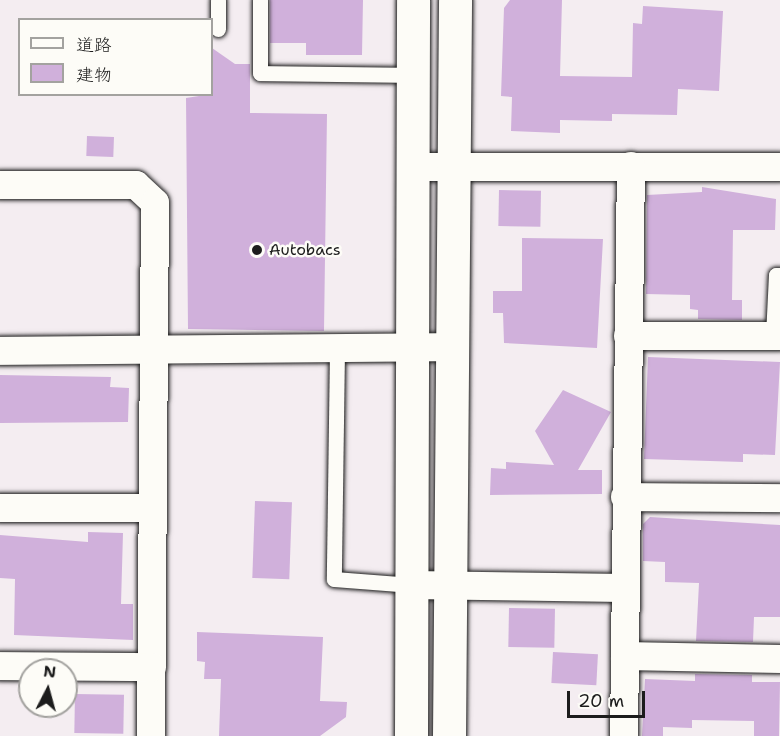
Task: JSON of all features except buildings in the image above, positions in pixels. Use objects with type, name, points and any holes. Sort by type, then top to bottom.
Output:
[{"type":"street","points":[[411,736],[414,350],[413,0]]},
{"type":"street","points":[[449,736],[455,0]]},
{"type":"street","points":[[624,736],[625,497],[631,166]]},
{"type":"street","points":[[412,167],[780,167]]},
{"type":"street","points":[[0,185],[136,185],[155,203],[151,736]]},
{"type":"street","points":[[628,336],[777,336]]},
{"type":"street","points":[[0,351],[414,350],[452,347]]},
{"type":"street","points":[[625,497],[780,498]]},
{"type":"street","points":[[0,508],[152,508]]},
{"type":"street","points":[[412,585],[624,588]]},
{"type":"street","points":[[625,656],[780,659]]},
{"type":"street","points":[[0,666],[152,667]]},
{"type":"lane","points":[[218,0],[218,29]]},
{"type":"lane","points":[[260,0],[260,73],[413,75]]},
{"type":"lane","points":[[777,336],[776,275],[780,275]]},
{"type":"lane","points":[[337,350],[334,579],[412,585]]},
{"type":"place","name":"Autobacs","points":[[257,250]]}]
